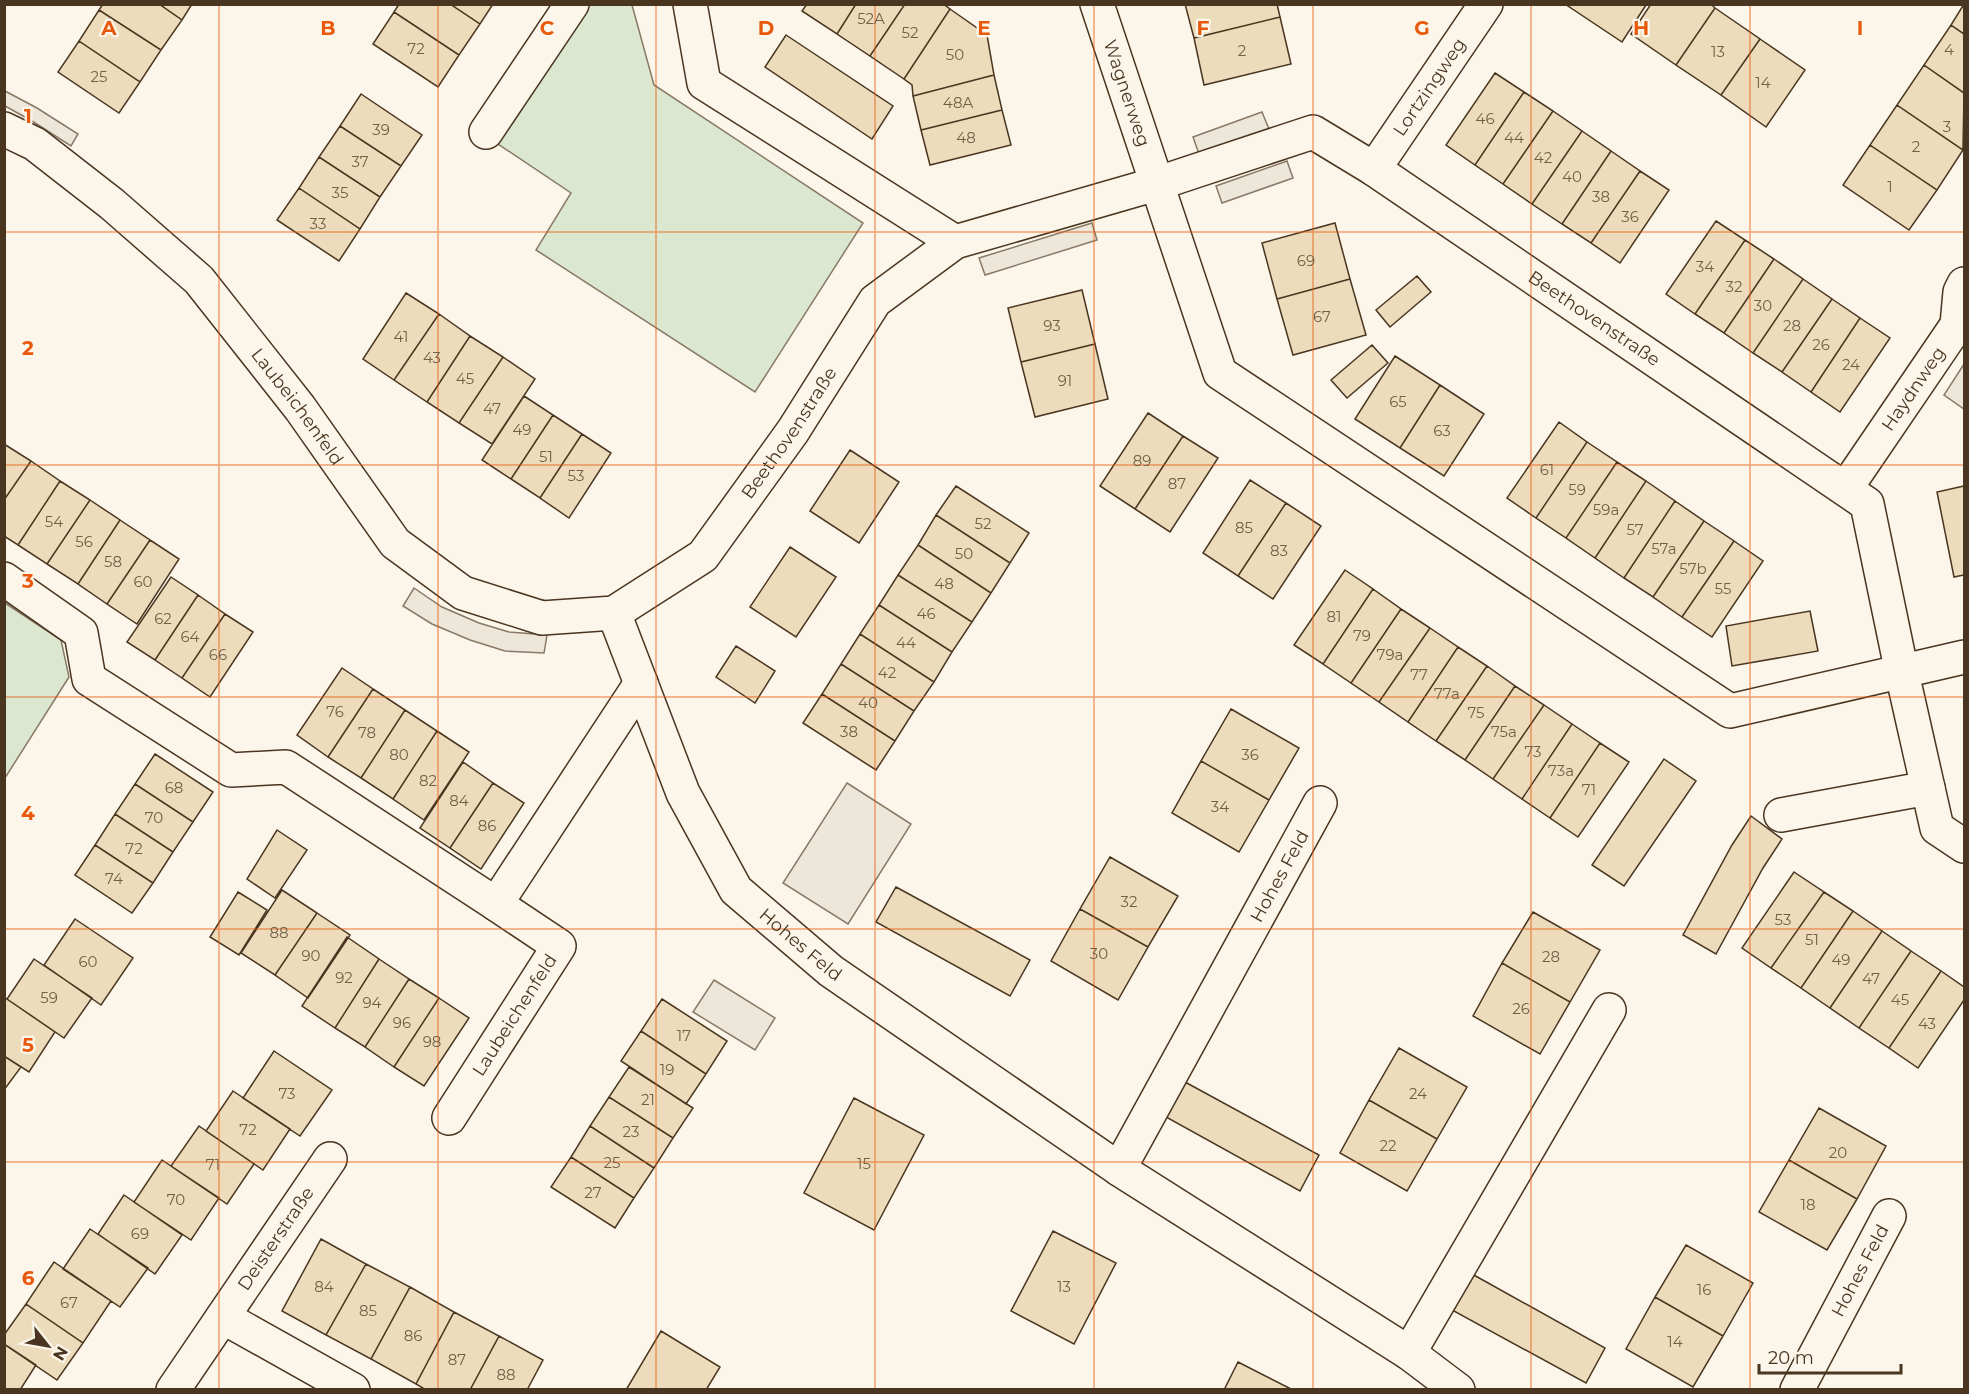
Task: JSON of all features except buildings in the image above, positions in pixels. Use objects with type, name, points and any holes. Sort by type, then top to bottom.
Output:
[{"type":"street","points":[[486,132],[572,4]]},
{"type":"street","points":[[690,4],[704,83],[956,242]]},
{"type":"street","name":"Wagnerweg","points":[[1097,4],[1156,184]]},
{"type":"street","name":"Lortzingweg","points":[[1374,169],[1486,4]]},
{"type":"street","name":"Laubeichenfeld","points":[[4,129],[35,144],[112,204],[199,280],[300,408],[395,543],[463,593],[542,618],[614,613]]},
{"type":"street","name":"Beethovenstraße","points":[[614,613],[703,556],[793,430],[875,301],[956,242],[1156,184],[1313,132],[1374,169],[1867,504],[1937,828],[1965,846]]},
{"type":"street","points":[[1156,184],[1220,373],[1730,711],[1965,657]]},
{"type":"street","name":"Haydnweg","points":[[1846,488],[1957,325],[1960,292],[1965,284]]},
{"type":"street","name":"Laubeichenfeld","points":[[4,579],[81,633],[89,679],[231,770],[286,766],[559,946],[449,1118]]},
{"type":"street","name":"Hohes Feld","points":[[614,613],[683,793],[736,890],[831,971],[1119,1169],[1409,1353],[1458,1389]]},
{"type":"street","points":[[496,904],[641,683]]},
{"type":"street","points":[[1780,814],[1928,788]]},
{"type":"street","name":"Hohes Feld","points":[[1119,1169],[1320,803]]},
{"type":"street","points":[[1409,1353],[1609,1010]]},
{"type":"street","name":"Deisterstraße","points":[[173,1389],[330,1159]]},
{"type":"street","name":"Hohes Feld","points":[[1797,1389],[1889,1216]]},
{"type":"street","points":[[223,1317],[353,1389]]},
{"type":"green space","points":[[589,5],[632,5],[654,85],[863,223],[755,392],[536,250],[571,193],[498,144]]},
{"type":"green space","points":[[5,603],[61,640],[69,677],[5,778]]},
{"type":"shaded area","points":[[5,91],[78,134],[71,146],[5,106]]},
{"type":"shaded area","points":[[1262,112],[1269,129],[1199,154],[1193,137]]},
{"type":"shaded area","points":[[1287,161],[1293,178],[1222,203],[1216,186]]},
{"type":"shaded area","points":[[1092,223],[1097,240],[985,275],[979,258]]},
{"type":"shaded area","points":[[1964,364],[1964,409],[1944,395]]},
{"type":"shaded area","points":[[414,588],[442,607],[479,623],[509,632],[547,635],[544,653],[505,651],[470,640],[432,624],[403,606]]},
{"type":"shaded area","points":[[847,783],[911,824],[848,924],[783,883]]},
{"type":"shaded area","points":[[714,980],[775,1018],[755,1050],[693,1012]]}]
